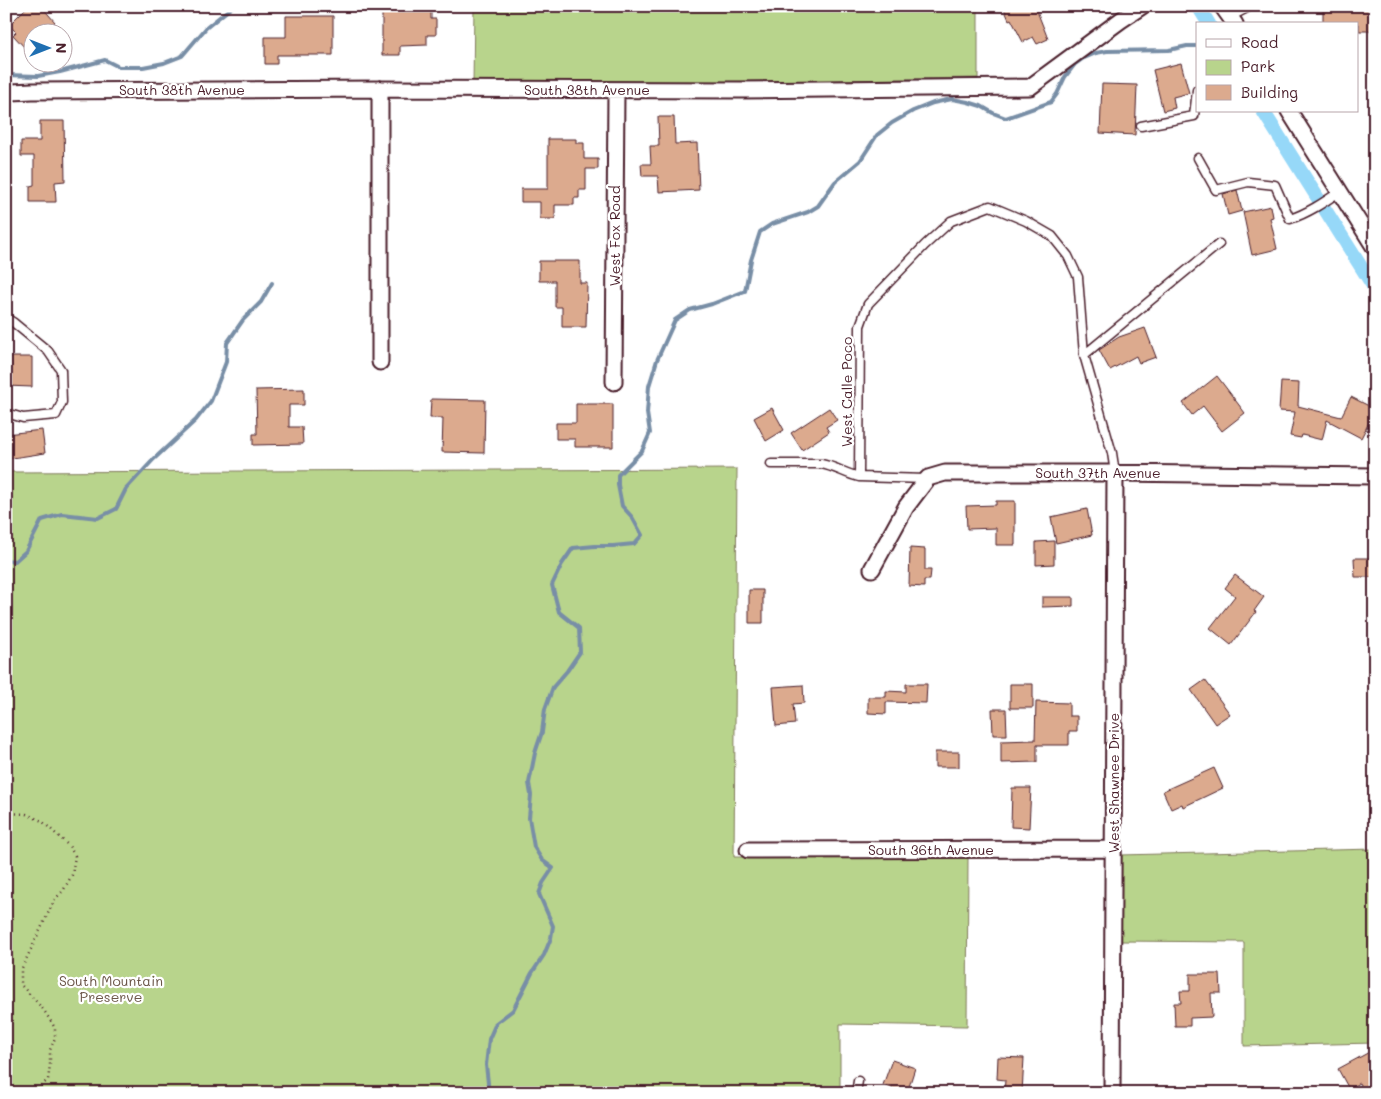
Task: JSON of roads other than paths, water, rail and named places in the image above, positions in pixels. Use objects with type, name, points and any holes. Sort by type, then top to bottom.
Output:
[{"type":"street","name":"South 38th Avenue","points":[[6,95],[12,92],[32,91],[1030,87],[1142,6]]},
{"type":"street","points":[[380,89],[380,362]]},
{"type":"street","name":"West Fox Road","points":[[614,382],[616,90]]},
{"type":"street","points":[[1291,112],[1375,248]]},
{"type":"street","name":"South 37th Avenue","points":[[928,478],[945,473],[1375,476]]},
{"type":"street","name":"West Shawnee Drive","points":[[1112,1093],[1115,473]]},
{"type":"street","points":[[872,568],[906,508],[928,478]]},
{"type":"street","name":"South 36th Avenue","points":[[748,850],[1113,849]]},
{"type":"lane","points":[[1229,16],[1251,6]]},
{"type":"lane","points":[[1141,126],[1194,116],[1196,99]]},
{"type":"lane","points":[[1198,158],[1216,190],[1248,182],[1275,185],[1290,220],[1305,214],[1339,192]]},
{"type":"lane","name":"West Calle Poco","points":[[859,477],[860,326],[868,304],[951,221],[990,206],[1026,221],[1052,236],[1068,256],[1078,277],[1084,355],[1112,453],[1115,473]]},
{"type":"lane","points":[[1084,355],[1219,244]]},
{"type":"lane","points":[[6,318],[48,351],[61,370],[62,402],[56,416],[23,418],[6,413]]},
{"type":"lane","points":[[771,464],[821,464],[859,477],[928,478]]},
{"type":"lane","points":[[856,1093],[858,1081]]},
{"type":"waterway","points":[[6,75],[38,76],[105,60],[119,67],[143,67],[164,63],[182,56],[206,28],[233,6]]},
{"type":"waterway","points":[[1198,6],[1208,22]]},
{"type":"waterway","points":[[488,1093],[486,1065],[489,1039],[496,1023],[513,1010],[532,973],[544,955],[551,938],[553,926],[539,894],[543,883],[553,868],[542,860],[534,847],[529,818],[531,795],[529,783],[535,753],[542,732],[545,709],[553,687],[580,652],[579,628],[559,612],[552,585],[562,564],[573,548],[634,544],[642,535],[632,517],[622,506],[618,475],[642,451],[650,433],[647,413],[649,386],[657,360],[675,320],[690,310],[712,304],[745,291],[751,260],[760,232],[772,224],[808,212],[818,206],[835,182],[860,161],[877,135],[892,123],[913,111],[933,103],[952,99],[981,106],[1006,118],[1051,102],[1065,77],[1075,64],[1096,53],[1107,51],[1169,50],[1196,46]]},
{"type":"waterway","points":[[1264,112],[1375,289]]},
{"type":"waterway","points":[[6,560],[15,561],[26,551],[42,520],[62,514],[98,518],[116,509],[126,489],[154,459],[196,420],[211,401],[226,362],[227,343],[243,320],[261,302],[272,283]]},
{"type":"park label","name":"South Mountain Preserve","points":[[111,990]]}]
